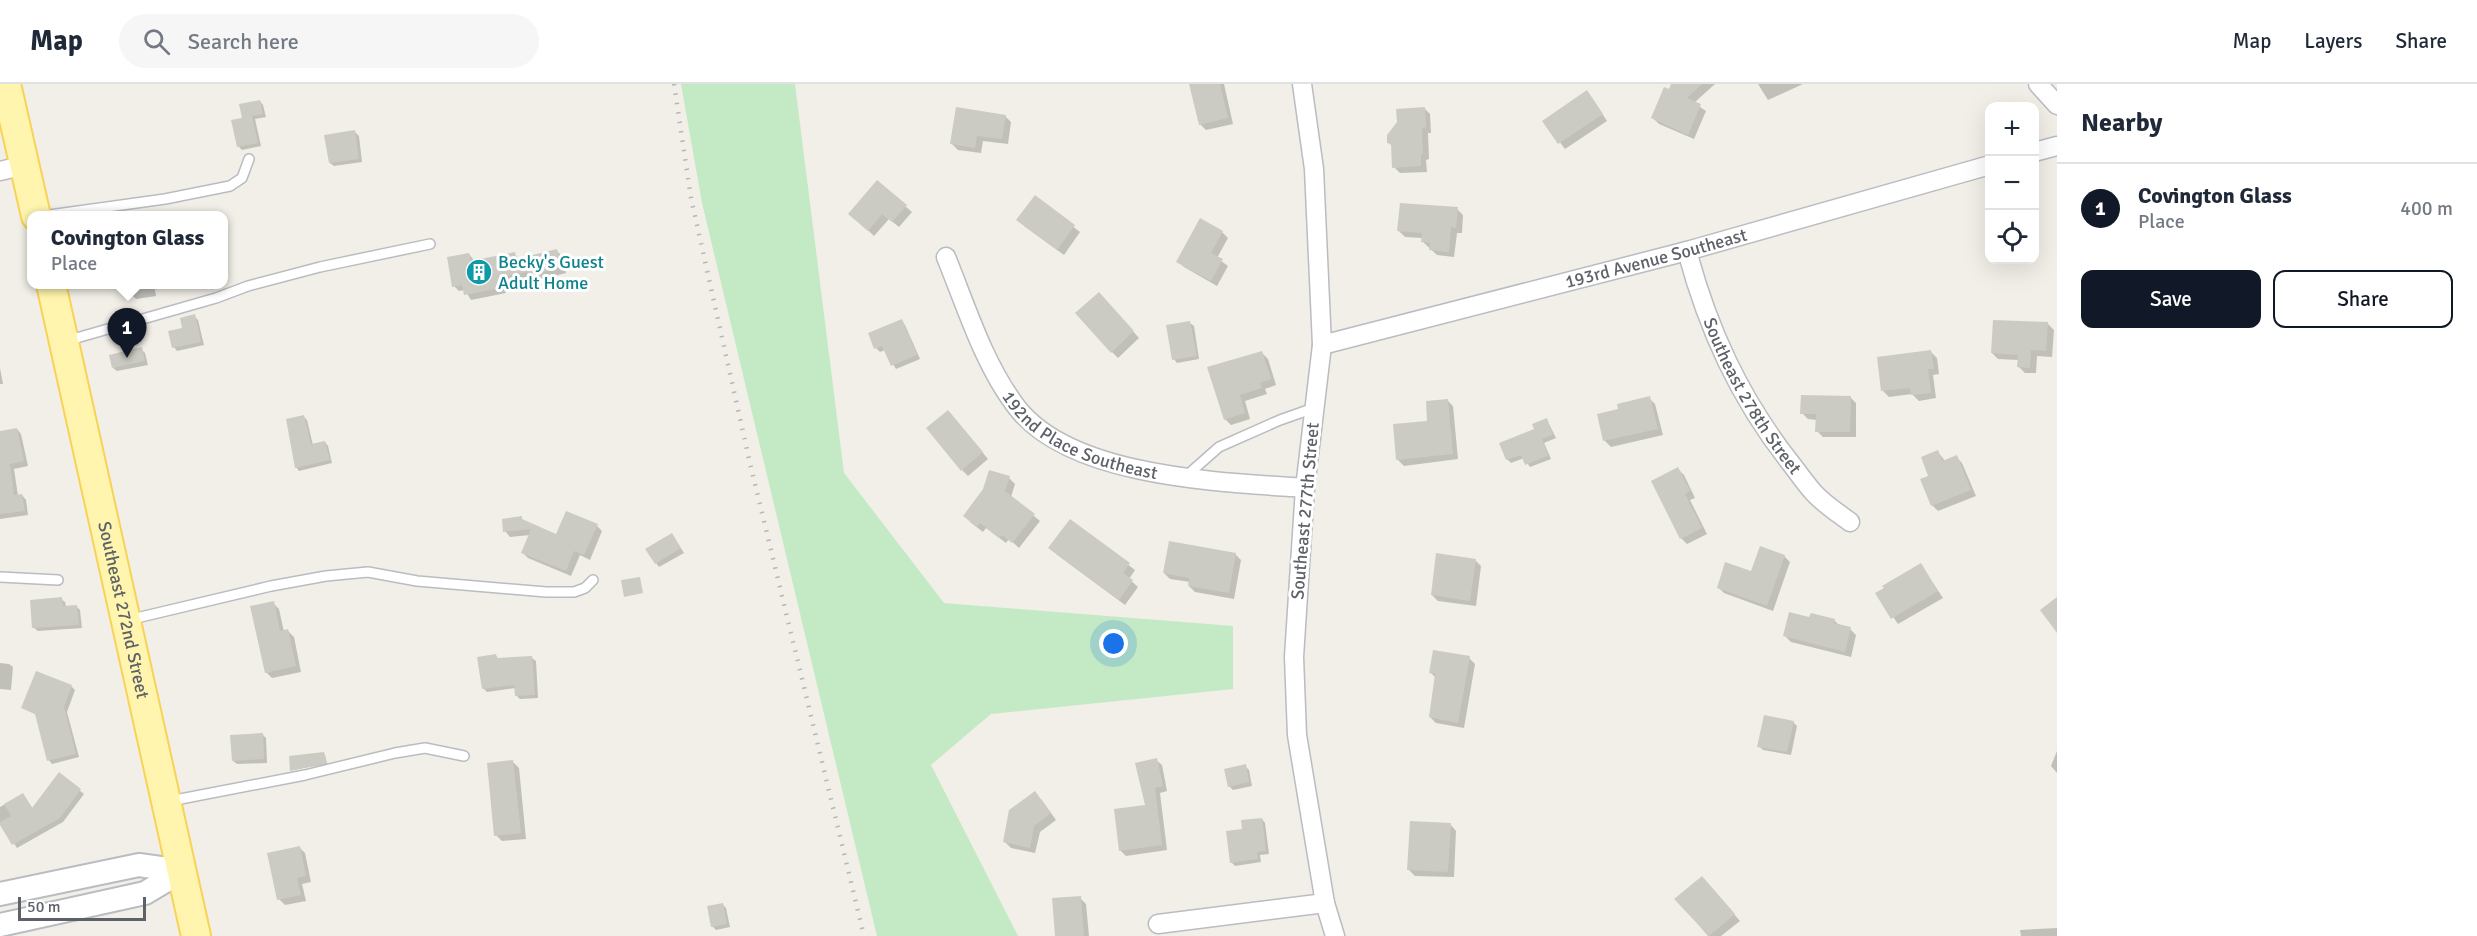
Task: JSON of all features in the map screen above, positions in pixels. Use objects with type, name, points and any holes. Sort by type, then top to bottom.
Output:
[{"type":"main road","points":[[6,84],[12,168],[34,211]]},
{"type":"main road","name":"Southeast 272nd Street","points":[[52,289],[196,936]]},
{"type":"street","name":"Southeast 277th Street","points":[[1302,84],[1314,169],[1322,345],[1305,488],[1294,657],[1297,735],[1325,903],[1335,936]]},
{"type":"street","points":[[2038,84],[2057,105]]},
{"type":"street","points":[[2039,151],[2057,146]]},
{"type":"street","name":"193rd Avenue Southeast","points":[[1322,345],[1687,251],[1985,166]]},
{"type":"street","name":"Southeast 278th Street","points":[[1687,251],[1714,336],[1741,391],[1765,430],[1815,494],[1850,522]]},
{"type":"street","name":"192nd Place Southeast","points":[[945,256],[974,328],[1002,386],[1016,407],[1034,425],[1077,452],[1128,468],[1212,482],[1305,488]]},
{"type":"street","points":[[0,894],[139,865],[182,871]]},
{"type":"street","points":[[0,925],[145,892],[182,871]]},
{"type":"street","points":[[1158,924],[1325,903]]},
{"type":"lane","points":[[78,211],[165,199],[230,186],[242,178],[249,159]]},
{"type":"lane","points":[[64,342],[216,298],[248,286],[320,267],[430,244]]},
{"type":"lane","points":[[1185,477],[1219,447],[1280,420],[1314,408]]},
{"type":"lane","points":[[126,621],[271,586],[326,576],[368,572],[417,581],[574,592],[585,588],[593,580]]},
{"type":"lane","points":[[0,577],[58,580]]},
{"type":"lane","points":[[167,802],[315,773],[394,753],[426,748],[464,756]]},
{"type":"green space","points":[[681,84],[795,84],[844,473],[944,603],[1233,626],[1233,689],[991,714],[931,765],[1018,936],[877,936],[702,203]]},
{"type":"building","points":[[1189,84],[1220,84],[1228,118],[1199,125]]},
{"type":"building","points":[[1671,84],[1702,84],[1687,98],[1701,104],[1688,135],[1651,118],[1664,87],[1669,89]]},
{"type":"building","points":[[1587,90],[1603,114],[1558,144],[1542,121]]},
{"type":"building","points":[[260,100],[263,114],[252,116],[258,143],[237,147],[231,120],[242,118],[239,104]]},
{"type":"building","points":[[956,107],[1006,115],[1002,139],[977,136],[975,148],[950,144]]},
{"type":"building","points":[[1425,107],[1426,127],[1422,128],[1421,166],[1392,168],[1391,144],[1387,143],[1387,135],[1397,122],[1396,109]]},
{"type":"building","points":[[355,130],[359,159],[329,163],[324,135]]},
{"type":"building","points":[[877,180],[907,205],[892,222],[882,214],[868,231],[848,214]]},
{"type":"building","points":[[1035,195],[1075,225],[1057,250],[1016,220]]},
{"type":"building","points":[[1400,203],[1458,207],[1456,228],[1451,227],[1449,252],[1429,250],[1430,243],[1421,242],[1422,233],[1397,231]]},
{"type":"building","points":[[1200,218],[1223,231],[1211,253],[1223,259],[1211,281],[1176,262]]},
{"type":"building","name":"Becky's Guest Adult Home","points":[[557,249],[562,267],[528,276],[527,272],[499,277],[501,288],[464,295],[462,285],[452,287],[447,257],[469,253],[471,261],[515,252],[516,259]]},
{"type":"building","points":[[1099,292],[1134,331],[1111,353],[1075,313]]},
{"type":"building","points":[[195,314],[201,342],[172,348],[168,331],[182,328],[180,318]]},
{"type":"building","points":[[902,319],[917,355],[891,366],[882,346],[874,349],[868,333]]},
{"type":"building","points":[[1993,320],[2048,322],[2046,351],[2031,350],[2030,368],[2017,367],[2018,355],[1991,353]]},
{"type":"building","points":[[1190,321],[1197,356],[1172,360],[1166,325]]},
{"type":"building","points":[[142,347],[145,361],[112,368],[109,355]]},
{"type":"building","points":[[1931,350],[1934,369],[1928,369],[1931,393],[1911,395],[1910,388],[1881,391],[1877,357]]},
{"type":"building","points":[[1262,351],[1271,379],[1260,383],[1262,388],[1240,395],[1245,413],[1224,420],[1207,367]]},
{"type":"building","points":[[1801,395],[1851,396],[1850,432],[1815,432],[1816,414],[1800,414]]},
{"type":"building","points":[[1650,396],[1658,429],[1603,441],[1597,414],[1618,409],[1617,404]]},
{"type":"building","points":[[1448,399],[1453,454],[1396,460],[1393,424],[1427,421],[1426,401]]},
{"type":"building","points":[[948,410],[983,452],[961,471],[926,428]]},
{"type":"building","points":[[304,415],[311,444],[325,441],[330,460],[295,468],[286,419]]},
{"type":"building","points":[[1547,418],[1553,435],[1542,439],[1548,456],[1525,465],[1521,455],[1506,460],[1499,443],[1534,429],[1532,424]]},
{"type":"building","points":[[17,428],[24,461],[10,464],[14,495],[22,494],[25,511],[0,514],[0,431]]},
{"type":"building","points":[[1938,450],[1942,461],[1957,455],[1971,490],[1931,506],[1920,479],[1928,476],[1921,457]]},
{"type":"building","points":[[1678,467],[1690,491],[1685,494],[1702,528],[1680,539],[1651,481]]},
{"type":"building","points":[[989,470],[1010,476],[1005,491],[1035,514],[1012,543],[1002,535],[999,538],[980,523],[977,527],[963,516],[983,489]]},
{"type":"building","points":[[566,511],[598,524],[584,555],[574,551],[566,571],[521,553],[531,529],[503,532],[502,519],[522,516],[522,519],[556,534]]},
{"type":"building","points":[[1070,519],[1130,563],[1123,573],[1133,580],[1119,600],[1048,548]]},
{"type":"building","points":[[672,533],[681,548],[655,564],[645,549]]},
{"type":"building","points":[[1169,541],[1236,553],[1229,593],[1188,586],[1189,578],[1163,573]]},
{"type":"building","points":[[1760,546],[1785,555],[1767,606],[1717,588],[1725,562],[1751,571]]},
{"type":"building","points":[[1436,553],[1476,559],[1470,601],[1431,595]]},
{"type":"building","points":[[1921,563],[1938,591],[1891,619],[1875,593],[1884,588],[1882,586]]},
{"type":"building","points":[[640,577],[643,593],[624,597],[621,580]]},
{"type":"building","points":[[62,597],[63,606],[77,605],[79,625],[32,628],[30,600]]},
{"type":"building","points":[[2057,597],[2057,633],[2040,610]]},
{"type":"building","points":[[274,601],[280,631],[288,629],[296,666],[265,673],[250,606]]},
{"type":"building","points":[[1789,612],[1809,617],[1811,613],[1835,619],[1834,623],[1851,627],[1845,652],[1783,636]]},
{"type":"building","points":[[1433,650],[1470,656],[1458,723],[1429,717],[1435,674],[1429,673]]},
{"type":"building","points":[[496,654],[497,658],[532,656],[535,695],[515,696],[514,685],[482,689],[477,657]]},
{"type":"building","points":[[36,671],[72,685],[64,707],[76,754],[47,761],[35,714],[21,708]]},
{"type":"building","points":[[1764,715],[1794,721],[1787,752],[1757,747]]},
{"type":"building","points":[[263,733],[264,759],[232,761],[230,735]]},
{"type":"building","points":[[324,752],[327,763],[290,771],[289,756]]},
{"type":"building","points":[[1157,758],[1163,786],[1155,788],[1162,845],[1119,851],[1114,809],[1145,805],[1135,763]]},
{"type":"building","points":[[513,760],[521,833],[494,836],[487,763]]},
{"type":"building","points":[[1246,764],[1249,782],[1228,787],[1224,769]]},
{"type":"building","points":[[59,772],[81,789],[60,818],[12,845],[0,825],[0,822],[11,816],[4,804],[23,793],[32,808]]},
{"type":"building","points":[[1035,791],[1051,813],[1034,826],[1030,848],[1003,842],[1009,810]]},
{"type":"building","points":[[1262,818],[1266,851],[1257,852],[1258,859],[1230,863],[1226,831],[1242,829],[1241,820]]},
{"type":"building","points":[[1410,821],[1451,823],[1448,872],[1407,870]]},
{"type":"building","points":[[300,846],[306,876],[297,878],[301,895],[277,900],[267,853]]},
{"type":"building","points":[[1702,876],[1735,914],[1709,936],[1674,899]]},
{"type":"building","points":[[1081,896],[1084,936],[1055,936],[1052,898]]},
{"type":"building","points":[[723,903],[727,924],[711,927],[707,906]]},
{"type":"railway","points":[[674,84],[691,198],[749,459],[864,936]]},
{"type":"place","name":"Becky's Guest Adult Home","points":[[479,272]]},
{"type":"place","name":"Covington Glass","points":[[127,358]]}]
